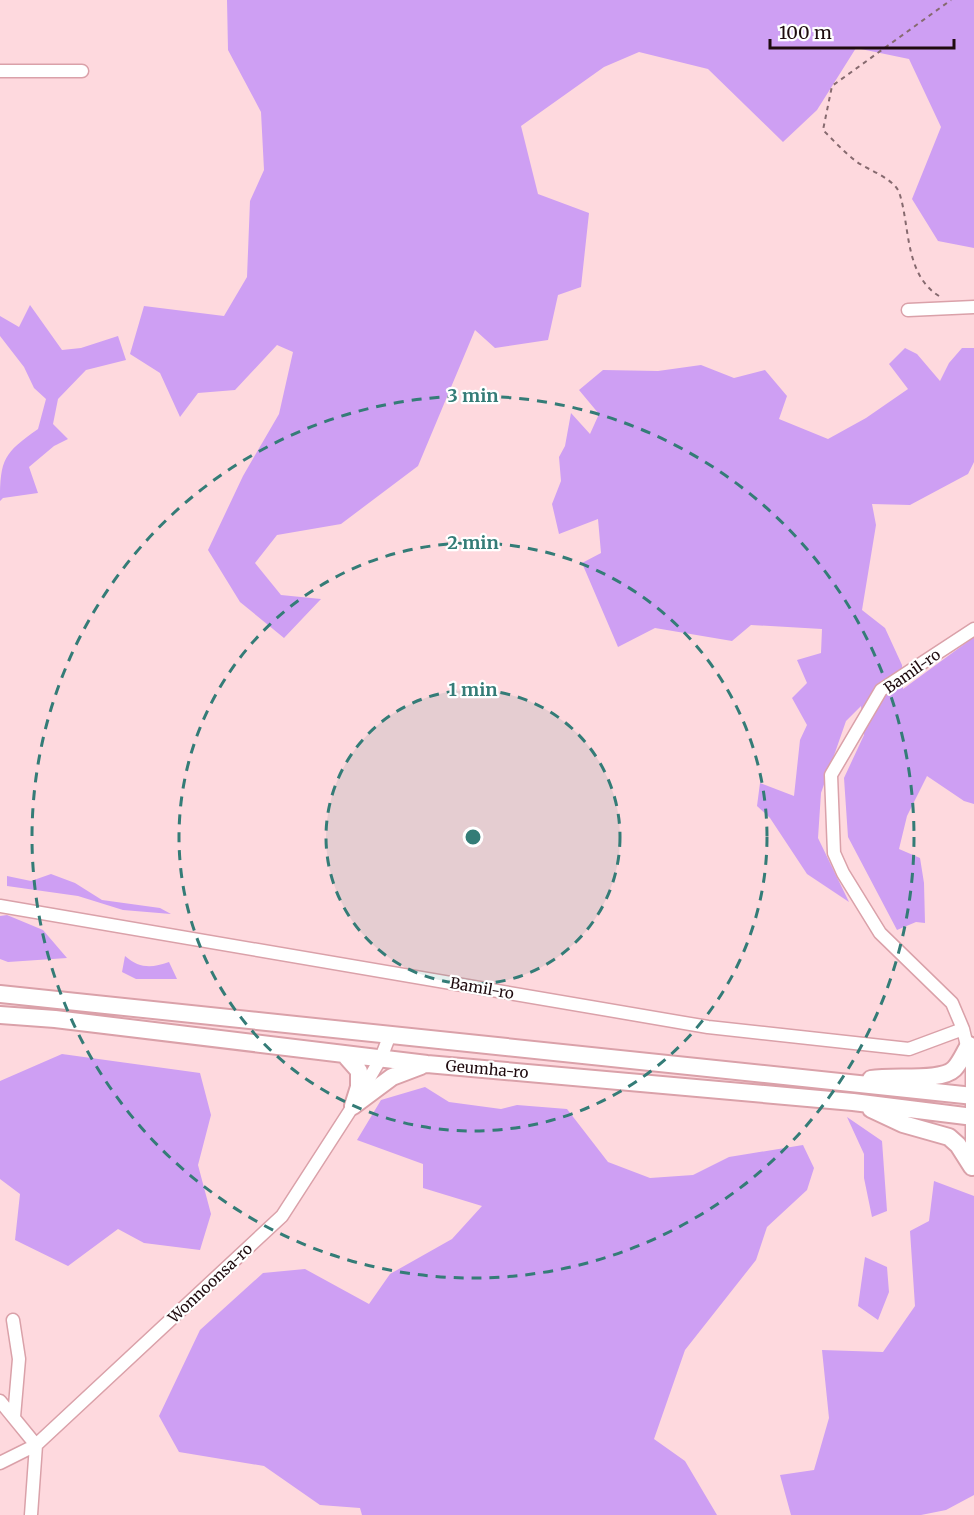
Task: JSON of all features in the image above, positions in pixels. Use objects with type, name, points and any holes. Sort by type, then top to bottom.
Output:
[{"type":"main road","name":"Geumha-ro","points":[[0,994],[388,1037],[972,1096]]},
{"type":"main road","name":"Geumha-ro","points":[[0,1015],[55,1019],[427,1064],[853,1102],[972,1117]]},
{"type":"main road","points":[[850,1082],[891,1075],[940,1078],[955,1068],[969,1041]]},
{"type":"main road","points":[[345,1054],[359,1071],[359,1087],[353,1106]]},
{"type":"main road","points":[[353,1106],[392,1077],[427,1064]]},
{"type":"main road","points":[[853,1102],[903,1124],[949,1137],[958,1145],[973,1167]]},
{"type":"street","points":[[0,71],[82,71]]},
{"type":"street","points":[[908,310],[974,307]]},
{"type":"street","name":"Bamil-ro","points":[[973,1167],[972,1067],[969,1041],[952,1003],[880,933],[843,873],[834,853],[831,775],[881,690],[974,628]]},
{"type":"street","name":"Bamil-ro","points":[[0,906],[708,1027],[909,1049],[969,1041]]},
{"type":"street","name":"Wonnoonsa-ro","points":[[0,1463],[15,1453],[36,1445],[282,1216],[353,1106],[381,1058],[388,1037]]},
{"type":"street","points":[[13,1320],[19,1359],[14,1417]]},
{"type":"street","points":[[0,1401],[36,1445],[31,1515]]},
{"type":"path","points":[[951,0],[832,86],[823,130],[857,161],[886,179],[900,192],[910,251],[918,271],[931,291],[958,308]]},
{"type":"shaded area","points":[[227,0],[974,0],[974,248],[938,241],[912,199],[941,127],[909,59],[856,48],[817,110],[783,142],[708,69],[639,52],[604,67],[521,126],[538,194],[589,213],[581,287],[558,295],[548,340],[495,348],[475,330],[418,466],[341,524],[277,535],[255,563],[281,595],[321,599],[284,638],[240,602],[208,550],[243,476],[279,414],[293,352],[277,345],[235,390],[198,393],[180,417],[160,373],[130,354],[144,306],[224,316],[247,277],[250,201],[264,170],[261,112],[228,50]]},
{"type":"shaded area","points":[[30,305],[62,350],[81,348],[118,336],[126,360],[86,370],[58,399],[53,424],[68,439],[54,446],[29,467],[38,493],[3,498],[0,501],[1,475],[6,458],[18,444],[38,429],[46,399],[34,388],[24,367],[0,336],[0,316],[19,327]]},
{"type":"shaded area","points":[[905,348],[917,354],[940,381],[949,363],[962,348],[974,348],[974,462],[968,474],[910,505],[872,504],[876,525],[862,610],[885,628],[902,665],[903,689],[974,637],[974,804],[964,801],[927,776],[907,816],[899,849],[920,858],[924,883],[925,923],[916,922],[897,930],[848,837],[844,778],[864,735],[861,706],[846,721],[821,793],[818,838],[849,902],[807,874],[770,818],[757,806],[760,783],[794,796],[800,740],[807,725],[792,698],[807,683],[797,660],[821,653],[822,629],[751,625],[732,641],[655,628],[618,647],[582,563],[601,553],[598,519],[559,534],[552,504],[561,481],[559,457],[565,446],[571,413],[590,434],[599,414],[579,390],[603,370],[658,371],[701,365],[734,378],[765,370],[787,396],[779,419],[828,439],[866,418],[908,389],[889,364]]},
{"type":"shaded area","points":[[51,874],[75,883],[102,900],[160,908],[171,914],[123,910],[78,896],[7,886],[7,876],[31,881]]},
{"type":"shaded area","points":[[7,915],[43,930],[67,958],[8,962],[0,959],[0,916]]},
{"type":"shaded area","points":[[125,956],[146,966],[169,962],[177,979],[136,979],[122,972]]},
{"type":"shaded area","points":[[62,1054],[200,1073],[211,1115],[198,1165],[211,1214],[200,1250],[144,1243],[118,1229],[68,1266],[15,1240],[20,1194],[0,1179],[0,1081]]},
{"type":"shaded area","points":[[425,1087],[449,1102],[501,1109],[517,1105],[567,1109],[608,1162],[650,1178],[693,1175],[729,1157],[803,1145],[814,1168],[807,1190],[767,1227],[756,1260],[685,1350],[654,1439],[685,1461],[717,1515],[362,1515],[360,1508],[320,1505],[264,1466],[179,1452],[159,1416],[200,1330],[263,1273],[305,1269],[369,1304],[390,1274],[452,1239],[482,1206],[423,1188],[423,1164],[357,1140],[381,1100]]},
{"type":"shaded area","points":[[847,1117],[882,1141],[887,1211],[872,1217],[864,1178],[864,1154]]},
{"type":"shaded area","points":[[934,1181],[974,1196],[974,1495],[946,1510],[921,1515],[791,1515],[780,1475],[814,1470],[829,1418],[822,1350],[883,1352],[915,1306],[910,1231],[929,1221]]},
{"type":"shaded area","points":[[865,1257],[887,1267],[889,1292],[878,1320],[858,1306]]}]
